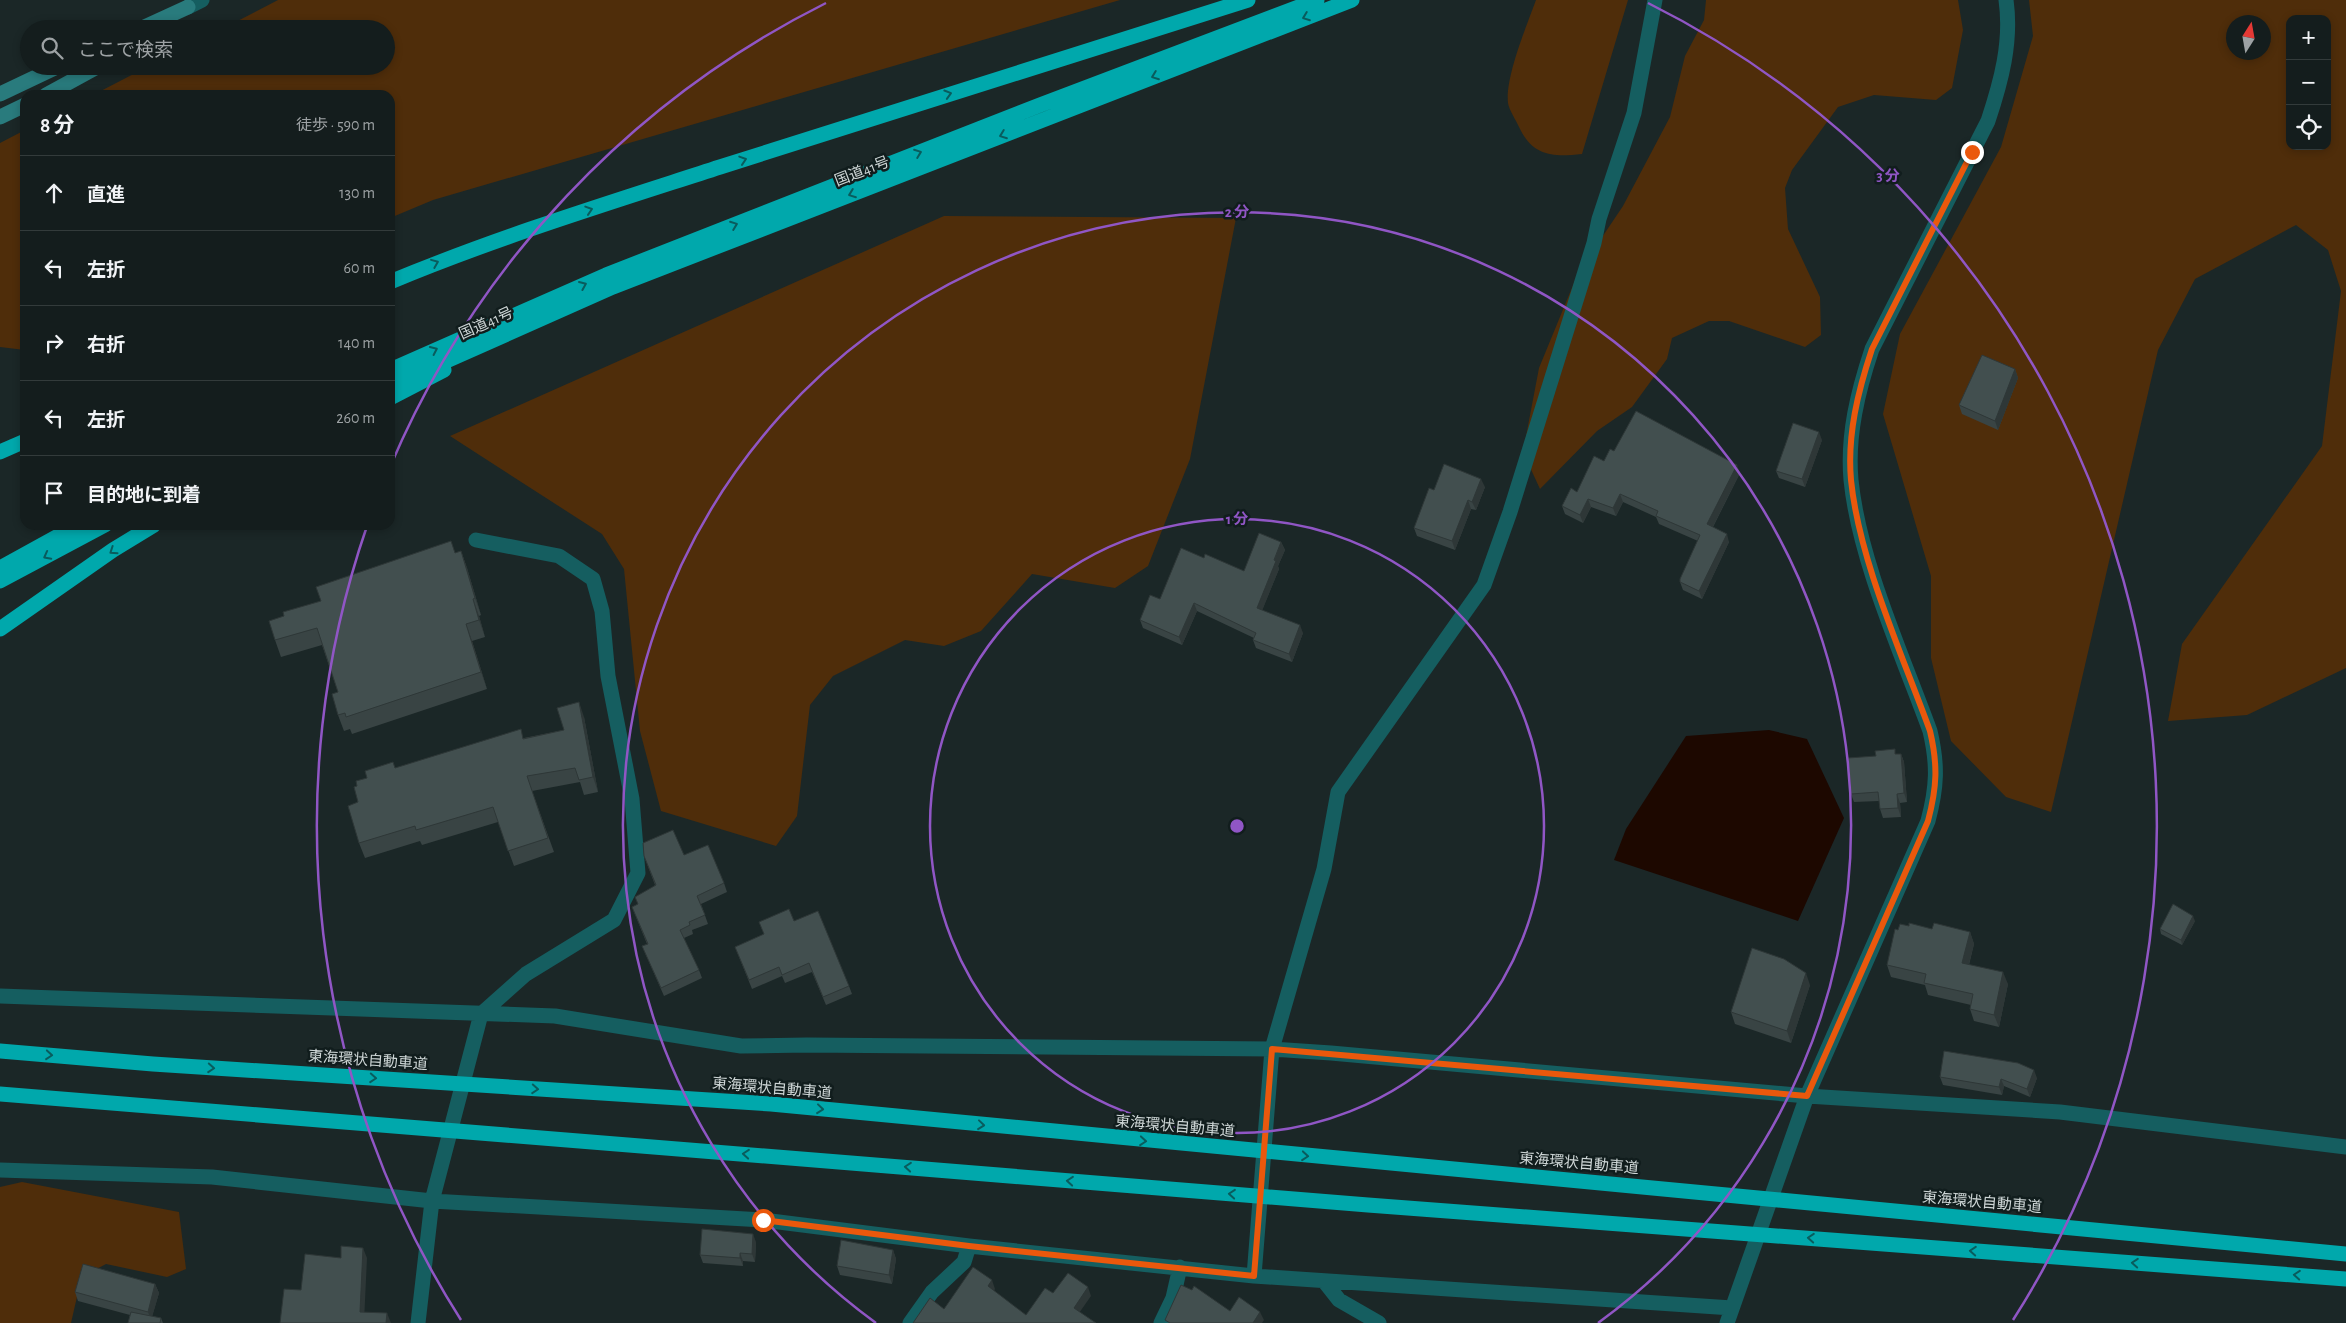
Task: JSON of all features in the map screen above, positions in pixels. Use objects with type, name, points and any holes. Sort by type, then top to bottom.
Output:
[{"type":"highway","points":[[395,280],[447,258],[526,230],[902,108],[1248,0]]},
{"type":"highway","name":"国道41号","points":[[395,368],[606,275],[1040,105],[1316,0]]},
{"type":"highway","name":"国道41号","points":[[395,384],[482,343],[613,287],[1352,0]]},
{"type":"highway","points":[[395,396],[436,376],[482,343]]},
{"type":"highway","points":[[0,452],[20,443]]},
{"type":"highway","points":[[0,568],[69,530]]},
{"type":"highway","points":[[0,581],[96,530]]},
{"type":"highway","points":[[0,629],[147,530]]},
{"type":"highway","name":"東海環状自動車道","points":[[0,1051],[153,1064],[771,1104],[2346,1254]]},
{"type":"highway","points":[[0,1094],[1358,1204],[2346,1278]]},
{"type":"street","points":[[160,20],[202,0]]},
{"type":"street","points":[[1254,1276],[1272,1049],[1324,869],[1338,792],[1484,585],[1510,512],[1594,243],[1599,219],[1634,113],[1655,0]]},
{"type":"street","points":[[1727,1323],[1807,1096],[1928,821],[1934,797],[1937,774],[1930,731],[1874,578],[1856,512],[1851,480],[1854,414],[1861,381],[1872,349],[1988,120],[1999,86],[2007,48],[2006,0]]},
{"type":"street","points":[[168,20],[188,7]]},
{"type":"street","points":[[0,94],[40,75]]},
{"type":"street","points":[[55,90],[83,75]]},
{"type":"street","points":[[0,117],[20,107]]},
{"type":"street","points":[[418,1323],[432,1201],[481,1014],[526,974],[614,920],[638,873],[632,799],[608,676],[602,611],[593,579],[559,556],[476,540]]},
{"type":"street","points":[[0,996],[555,1016],[741,1046],[807,1044],[1272,1049],[1807,1096],[2060,1112],[2346,1147]]},
{"type":"street","points":[[0,1170],[212,1177],[432,1201],[763,1220],[969,1246],[1254,1276],[1732,1308]]},
{"type":"street","points":[[910,1323],[932,1292],[964,1262],[969,1246]]},
{"type":"street","points":[[1161,1323],[1173,1298],[1180,1267]]},
{"type":"street","points":[[1324,1281],[1339,1300],[1379,1323]]},
{"type":"shaded area","points":[[278,0],[1120,0],[433,200],[395,216],[395,90],[103,90],[132,75],[395,75],[395,20],[239,20]]},
{"type":"shaded area","points":[[1536,0],[1628,0],[1582,154],[1553,155],[1537,150],[1525,137],[1508,103],[1513,66]]},
{"type":"shaded area","points":[[1706,0],[1958,0],[1963,30],[1952,88],[1936,100],[1874,95],[1838,107],[1792,170],[1785,188],[1788,229],[1820,297],[1821,335],[1805,347],[1729,321],[1709,321],[1672,338],[1667,359],[1632,407],[1597,431],[1540,489],[1523,452],[1539,368],[1578,273],[1623,206],[1670,117],[1685,56],[1704,20]]},
{"type":"shaded area","points":[[2029,0],[2346,0],[2346,668],[2247,715],[2168,721],[2182,644],[2322,446],[2341,291],[2328,250],[2296,225],[2195,279],[2158,350],[2051,812],[2006,797],[1951,741],[1931,658],[1931,576],[1883,414],[1900,334],[2001,147],[2033,36]]},
{"type":"shaded area","points":[[20,133],[20,349],[0,347],[0,143]]},
{"type":"shaded area","points":[[944,216],[1236,218],[1190,459],[1148,566],[1115,588],[1032,574],[981,631],[944,646],[905,640],[833,676],[810,705],[797,816],[776,846],[661,811],[640,731],[624,569],[602,534],[450,436]]},
{"type":"shaded area","points":[[1769,730],[1807,739],[1844,818],[1798,921],[1614,860],[1626,829],[1686,736]]},
{"type":"shaded area","points":[[22,1182],[179,1212],[186,1269],[167,1277],[106,1264],[89,1273],[79,1288],[71,1323],[0,1323],[0,1187]]},
{"type":"building","points":[[1982,355],[2015,369],[1995,421],[1959,405]]},
{"type":"building","points":[[1636,411],[1737,465],[1707,524],[1727,534],[1699,591],[1680,582],[1680,579],[1700,535],[1656,516],[1658,511],[1620,494],[1613,508],[1588,499],[1580,515],[1562,506],[1571,488],[1577,492],[1594,456],[1604,461],[1610,449],[1614,451]]},
{"type":"building","points":[[1793,423],[1819,432],[1802,479],[1776,471]]},
{"type":"building","points":[[1444,464],[1481,479],[1472,502],[1468,500],[1452,541],[1414,528],[1429,488],[1434,490]]},
{"type":"building","points":[[1259,533],[1281,542],[1274,560],[1276,561],[1257,608],[1300,625],[1289,654],[1253,640],[1256,633],[1194,603],[1179,637],[1140,620],[1150,595],[1160,599],[1181,548],[1204,558],[1205,554],[1244,571]]},
{"type":"building","points":[[451,541],[455,553],[461,551],[475,598],[473,599],[479,620],[466,624],[481,672],[346,717],[345,713],[338,715],[332,694],[338,692],[317,628],[275,640],[269,621],[284,616],[283,612],[321,601],[316,587]]},
{"type":"building","points":[[579,702],[593,777],[579,780],[575,768],[527,776],[548,838],[508,851],[493,807],[416,830],[415,826],[359,843],[348,806],[358,802],[354,787],[357,786],[356,781],[367,778],[365,771],[393,762],[395,768],[521,729],[523,739],[564,730],[557,708]]},
{"type":"building","points":[[1895,749],[1895,754],[1901,754],[1904,793],[1897,794],[1898,808],[1880,809],[1878,792],[1851,794],[1848,758],[1876,756],[1875,751]]},
{"type":"building","points":[[673,830],[684,855],[708,845],[724,883],[697,896],[705,915],[689,922],[690,925],[680,930],[699,970],[661,988],[642,946],[648,944],[632,907],[638,904],[635,897],[656,885],[644,856],[643,843]]},
{"type":"building","points":[[2173,904],[2193,916],[2181,940],[2160,929]]},
{"type":"building","points":[[789,909],[794,921],[818,911],[849,986],[823,997],[809,963],[782,975],[779,967],[749,980],[735,947],[764,934],[759,922]]},
{"type":"building","points":[[1909,923],[1932,929],[1934,923],[1970,932],[1962,963],[2003,972],[1994,1015],[1970,1009],[1973,994],[1924,983],[1926,974],[1887,965],[1895,929],[1898,930],[1900,924],[1909,926]]},
{"type":"building","points":[[1752,948],[1784,959],[1806,973],[1787,1031],[1731,1012]]},
{"type":"building","points":[[1944,1051],[2018,1063],[2034,1070],[2027,1089],[2001,1079],[1999,1087],[1940,1077]]},
{"type":"building","points":[[702,1229],[753,1234],[752,1254],[740,1253],[740,1258],[700,1255]]},
{"type":"building","points":[[841,1240],[893,1250],[889,1275],[837,1266]]},
{"type":"building","points":[[341,1246],[363,1248],[360,1312],[387,1313],[386,1323],[280,1323],[284,1289],[301,1290],[305,1254],[341,1258]]},
{"type":"building","points":[[83,1264],[155,1284],[148,1312],[75,1292]]},
{"type":"building","points":[[973,1267],[992,1280],[988,1286],[1026,1315],[1045,1288],[1053,1293],[1068,1273],[1088,1287],[1074,1308],[1096,1323],[913,1323],[930,1298],[944,1309]]},
{"type":"building","points":[[1181,1285],[1192,1290],[1194,1286],[1230,1311],[1239,1297],[1260,1312],[1253,1323],[1170,1323],[1165,1320]]},
{"type":"building","points":[[131,1312],[161,1318],[160,1323],[128,1323]]},
{"type":"route","points":[[763,1220],[969,1246],[1254,1276],[1272,1049],[1807,1096],[1928,821],[1934,797],[1937,774],[1930,731],[1864,546],[1851,480],[1851,449],[1854,414],[1861,381],[1872,349],[1972,152]]}]
